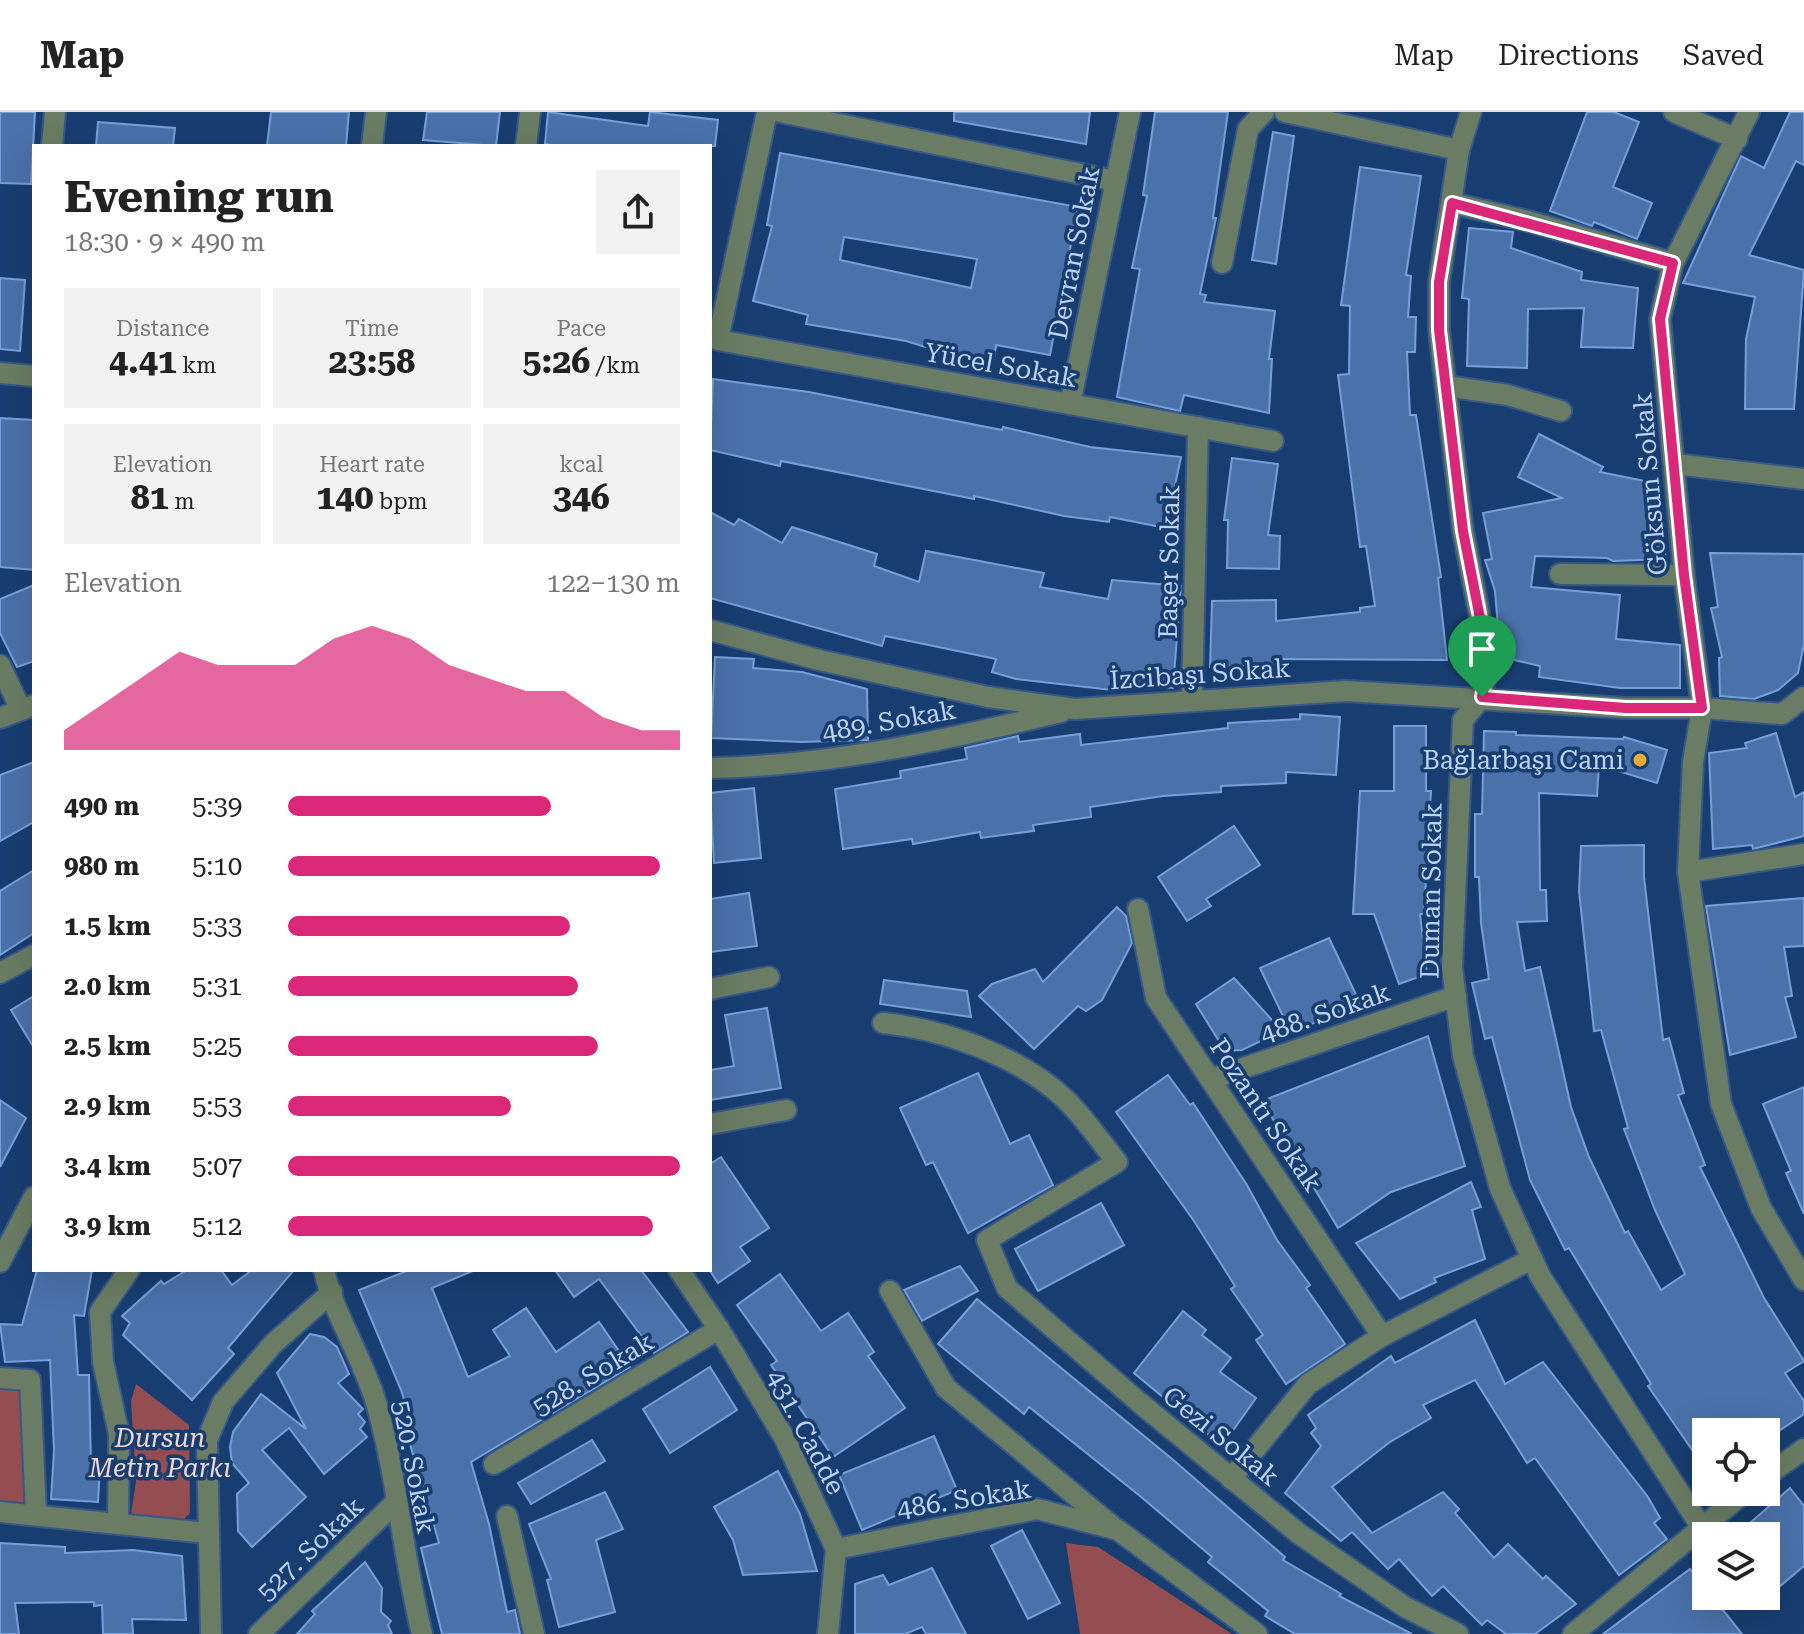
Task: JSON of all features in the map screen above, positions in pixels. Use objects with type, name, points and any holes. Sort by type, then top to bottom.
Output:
[{"type":"street","points":[[52,144],[55,112]]},
{"type":"street","points":[[372,144],[376,112]]},
{"type":"street","points":[[526,144],[530,112]]},
{"type":"street","name":"Yücel Sokak","points":[[767,112],[718,340],[1273,441]]},
{"type":"street","points":[[780,112],[1115,181]]},
{"type":"street","name":"Devran Sokak","points":[[1070,404],[1130,112]]},
{"type":"street","points":[[1222,263],[1248,129],[1264,112]]},
{"type":"street","points":[[1285,112],[1459,150]]},
{"type":"street","name":"Duman Sokak","points":[[1471,112],[1459,150],[1439,282],[1439,330],[1463,531],[1488,659],[1482,697],[1463,720],[1452,967],[1463,1056],[1500,1188],[1532,1259],[1579,1339],[1698,1522]]},
{"type":"street","points":[[1674,112],[1737,139]]},
{"type":"street","name":"Göksun Sokak","points":[[1749,112],[1673,263],[1660,319],[1684,575],[1702,708],[1693,762],[1688,872],[1721,1104],[1761,1208],[1804,1280]]},
{"type":"street","points":[[1452,203],[1673,263]]},
{"type":"street","points":[[0,373],[32,376]]},
{"type":"street","points":[[1446,386],[1508,395],[1561,411]]},
{"type":"street","name":"Başer Sokak","points":[[1192,699],[1198,427]]},
{"type":"street","points":[[1675,464],[1804,479]]},
{"type":"street","points":[[1560,574],[1684,575]]},
{"type":"street","name":"İzcibaşı Sokak","points":[[712,631],[819,660],[988,697],[1075,709],[1346,691],[1782,714],[1804,697]]},
{"type":"street","points":[[0,665],[27,708],[0,718]]},
{"type":"street","name":"489. Sokak","points":[[712,768],[758,767],[911,748],[1075,709]]},
{"type":"street","points":[[1688,872],[1804,854]]},
{"type":"street","name":"Pozantı Sokak","points":[[1138,909],[1156,998],[1382,1336]]},
{"type":"street","points":[[0,973],[32,956]]},
{"type":"street","points":[[712,989],[769,977]]},
{"type":"street","name":"488. Sokak","points":[[1211,1079],[1456,996]]},
{"type":"street","name":"Gezi Sokak","points":[[883,1023],[908,1026],[1003,1057],[1065,1099],[1117,1162],[987,1240],[1007,1288],[1298,1533],[1393,1599],[1458,1634]]},
{"type":"street","points":[[712,1124],[786,1110]]},
{"type":"street","points":[[0,1262],[32,1201]]},
{"type":"street","points":[[1231,1479],[1308,1384],[1382,1336],[1532,1259]]},
{"type":"street","points":[[118,1523],[119,1434],[103,1362],[100,1312],[128,1272]]},
{"type":"street","name":"520. Sokak","points":[[325,1272],[370,1380],[391,1456],[409,1583],[422,1634]]},
{"type":"street","name":"431. Cadde","points":[[680,1272],[719,1329],[785,1439],[836,1549]]},
{"type":"street","points":[[890,1291],[946,1388],[1118,1530]]},
{"type":"street","points":[[211,1634],[207,1440],[223,1402],[273,1344],[332,1292]]},
{"type":"street","name":"528. Sokak","points":[[494,1464],[719,1329]]},
{"type":"street","points":[[0,1378],[30,1380],[36,1515]]},
{"type":"street","points":[[1780,1466],[1804,1449]]},
{"type":"street","name":"527. Sokak","points":[[259,1634],[397,1501]]},
{"type":"street","points":[[1709,1522],[1728,1506]]},
{"type":"street","name":"486. Sokak","points":[[836,1549],[1037,1509],[1118,1530],[1257,1634]]},
{"type":"street","points":[[0,1512],[207,1533]]},
{"type":"street","points":[[507,1516],[534,1634]]},
{"type":"street","points":[[1573,1634],[1692,1536]]},
{"type":"street","points":[[828,1634],[836,1549]]},
{"type":"green space","name":"Dursun Metin Parkı","points":[[136,1384],[189,1425],[190,1513],[181,1522],[131,1514],[136,1481],[131,1401]]},
{"type":"green space","points":[[0,1386],[23,1387],[28,1503],[0,1501]]},
{"type":"green space","points":[[1066,1543],[1098,1547],[1232,1634],[1080,1634]]},
{"type":"building","points":[[0,112],[35,112],[31,184],[0,183]]},
{"type":"building","points":[[271,112],[349,112],[346,144],[267,144]]},
{"type":"building","points":[[427,112],[500,112],[496,144],[423,140]]},
{"type":"building","points":[[548,112],[648,126],[650,112],[718,120],[715,146],[545,144]]},
{"type":"building","points":[[954,112],[1090,112],[1086,144],[954,121]]},
{"type":"building","points":[[1155,112],[1228,112],[1213,218],[1216,218],[1200,294],[1206,295],[1204,302],[1275,311],[1269,359],[1272,359],[1269,413],[1184,395],[1180,411],[1117,397],[1140,269],[1132,268],[1147,196],[1143,195]]},
{"type":"building","points":[[1587,112],[1614,112],[1639,122],[1613,187],[1652,203],[1637,239],[1594,222],[1592,226],[1550,211]]},
{"type":"building","points":[[1790,112],[1804,112],[1804,165],[1796,161],[1749,255],[1804,270],[1794,409],[1745,409],[1746,339],[1755,297],[1683,283],[1741,156],[1764,168]]},
{"type":"building","points":[[98,122],[175,128],[173,144],[96,144]]},
{"type":"building","points":[[1273,132],[1294,136],[1276,264],[1252,260]]},
{"type":"building","points":[[780,153],[1078,207],[1050,355],[996,345],[994,359],[945,353],[906,341],[806,324],[808,315],[753,301],[772,226],[767,225]],"holes":[[[844,237],[977,259],[971,288],[840,260]]]},
{"type":"building","points":[[1360,167],[1421,176],[1406,275],[1411,276],[1408,317],[1416,317],[1415,352],[1407,352],[1410,415],[1416,415],[1441,577],[1438,578],[1447,660],[1276,659],[1276,665],[1210,667],[1212,601],[1276,600],[1276,621],[1360,612],[1360,608],[1375,606],[1366,546],[1360,547],[1338,375],[1349,374],[1350,306],[1341,305]]},
{"type":"building","points":[[1469,228],[1513,232],[1511,248],[1582,272],[1581,280],[1638,288],[1633,348],[1581,347],[1584,308],[1528,309],[1527,368],[1467,366],[1469,299],[1462,298]]},
{"type":"building","points":[[0,278],[25,280],[20,351],[0,349]]},
{"type":"building","points":[[713,379],[809,392],[1002,430],[1003,427],[1090,447],[1181,457],[1166,528],[1110,517],[1109,522],[781,461],[780,466],[712,450]]},
{"type":"building","points":[[0,418],[32,420],[32,570],[0,567]]},
{"type":"building","points":[[1539,434],[1603,467],[1600,472],[1660,484],[1662,517],[1659,516],[1666,559],[1613,561],[1607,558],[1535,556],[1531,587],[1620,595],[1616,639],[1680,645],[1680,688],[1620,688],[1539,677],[1540,666],[1506,658],[1500,653],[1495,591],[1485,560],[1492,559],[1483,513],[1562,498],[1518,477]]},
{"type":"building","points":[[1232,458],[1278,464],[1268,535],[1280,536],[1279,569],[1227,568],[1228,520],[1224,520]]},
{"type":"building","points":[[712,513],[734,525],[739,519],[782,543],[792,527],[877,554],[874,566],[919,582],[926,551],[1044,573],[1040,587],[1108,599],[1112,580],[1181,586],[1173,688],[1121,684],[1120,691],[1016,679],[992,672],[996,659],[885,636],[882,646],[712,599]]},
{"type":"building","points":[[1710,553],[1804,554],[1804,644],[1798,673],[1778,690],[1754,699],[1720,696],[1719,658],[1722,657],[1711,608],[1718,607]]},
{"type":"building","points":[[32,586],[32,662],[17,667],[0,633],[0,599]]},
{"type":"building","points":[[715,657],[754,659],[753,668],[802,672],[867,689],[868,740],[801,742],[712,738]]},
{"type":"building","points":[[1300,714],[1340,717],[1336,775],[1286,772],[1286,783],[1221,786],[1221,792],[1163,796],[1090,807],[1091,817],[1033,825],[1034,831],[981,838],[980,832],[913,844],[912,839],[843,849],[835,789],[901,778],[900,771],[967,759],[965,748],[1018,736],[1019,742],[1080,734],[1081,745],[1228,728],[1228,723],[1300,719]]},
{"type":"building","points":[[1394,726],[1426,726],[1426,791],[1431,791],[1424,914],[1420,914],[1427,974],[1399,984],[1374,914],[1353,914],[1360,791],[1394,791]]},
{"type":"building","points":[[1484,731],[1516,732],[1516,735],[1624,737],[1667,750],[1657,783],[1599,765],[1597,796],[1539,793],[1540,890],[1546,890],[1547,921],[1517,922],[1525,971],[1540,967],[1571,1107],[1589,1157],[1625,1233],[1628,1231],[1661,1290],[1685,1274],[1655,1210],[1624,1129],[1628,1128],[1601,1030],[1594,1031],[1579,891],[1581,846],[1644,845],[1644,877],[1663,1040],[1669,1038],[1684,1093],[1678,1095],[1705,1165],[1700,1167],[1764,1298],[1804,1361],[1785,1373],[1804,1401],[1804,1414],[1780,1430],[1780,1418],[1692,1418],[1692,1450],[1648,1386],[1651,1384],[1569,1248],[1565,1250],[1530,1180],[1492,1037],[1485,1039],[1472,983],[1489,979],[1481,923],[1479,877],[1475,877],[1475,814],[1482,814]]},
{"type":"building","points":[[1776,733],[1795,797],[1804,792],[1804,836],[1753,849],[1752,845],[1713,849],[1709,753],[1747,748],[1745,743]]},
{"type":"building","points":[[32,763],[32,823],[0,841],[0,775]]},
{"type":"building","points":[[754,788],[761,858],[714,863],[712,793]]},
{"type":"building","points":[[1234,826],[1260,865],[1206,899],[1211,906],[1187,921],[1158,877]]},
{"type":"building","points":[[32,871],[32,934],[0,955],[0,891]]},
{"type":"building","points":[[749,893],[757,946],[712,952],[712,899]]},
{"type":"building","points":[[1804,898],[1804,946],[1784,947],[1792,996],[1785,997],[1796,1037],[1730,1055],[1706,906]]},
{"type":"building","points":[[1117,907],[1126,916],[1132,943],[1102,1000],[1086,1011],[1078,1006],[1034,1049],[979,996],[992,984],[1035,969],[1043,982]]},
{"type":"building","points":[[1329,938],[1360,1003],[1291,1033],[1260,968]]},
{"type":"building","points":[[1234,978],[1282,1031],[1242,1050],[1225,1051],[1196,1004]]},
{"type":"building","points":[[884,980],[967,991],[971,1017],[880,1004]]},
{"type":"building","points":[[32,997],[32,1045],[11,1010]]},
{"type":"building","points":[[767,1008],[781,1088],[712,1100],[712,1070],[734,1066],[725,1015]]},
{"type":"building","points":[[1428,1036],[1465,1166],[1391,1192],[1338,1228],[1262,1101]]},
{"type":"building","points":[[978,1073],[1010,1144],[1029,1135],[1053,1185],[968,1233],[933,1162],[926,1165],[900,1108]]},
{"type":"building","points":[[1168,1075],[1190,1105],[1193,1103],[1247,1185],[1277,1240],[1310,1285],[1306,1288],[1345,1344],[1286,1384],[1256,1340],[1263,1335],[1231,1289],[1235,1286],[1194,1221],[1116,1112]]},
{"type":"building","points":[[1804,1087],[1804,1214],[1786,1173],[1791,1171],[1763,1104]]},
{"type":"building","points":[[0,1100],[26,1118],[0,1167]]},
{"type":"building","points":[[721,1157],[769,1228],[740,1247],[750,1261],[718,1283],[711,1272],[712,1163]]},
{"type":"building","points":[[1471,1182],[1481,1207],[1472,1210],[1485,1259],[1434,1278],[1436,1282],[1400,1299],[1356,1243]]},
{"type":"building","points":[[1101,1203],[1124,1245],[1038,1291],[1015,1249]]},
{"type":"building","points":[[960,1266],[978,1291],[922,1321],[904,1290]]},
{"type":"building","points":[[36,1272],[92,1272],[84,1316],[74,1315],[78,1375],[89,1375],[91,1466],[100,1467],[98,1502],[51,1499],[54,1451],[50,1360],[5,1362],[0,1324],[22,1325]]},
{"type":"building","points":[[184,1272],[222,1272],[232,1285],[249,1272],[292,1272],[228,1348],[234,1354],[192,1400],[123,1335],[130,1323],[122,1316],[161,1281],[164,1284]]},
{"type":"building","points":[[404,1272],[470,1272],[432,1288],[468,1377],[510,1356],[493,1330],[526,1308],[556,1352],[599,1322],[630,1367],[471,1462],[489,1524],[507,1612],[515,1610],[520,1634],[442,1634],[421,1548],[439,1543],[409,1441],[416,1439],[401,1390],[359,1290]]},
{"type":"building","points":[[556,1272],[643,1272],[688,1332],[654,1353],[599,1279],[574,1297]]},
{"type":"building","points":[[780,1274],[821,1331],[848,1313],[874,1352],[868,1356],[905,1408],[833,1457],[771,1365],[777,1361],[737,1305]]},
{"type":"building","points":[[977,1299],[1171,1458],[1285,1557],[1283,1560],[1341,1594],[1339,1596],[1412,1634],[1295,1634],[1265,1616],[1268,1611],[1208,1562],[1212,1557],[1140,1496],[1029,1407],[1024,1414],[938,1344]]},
{"type":"building","points":[[1183,1311],[1206,1330],[1202,1335],[1231,1358],[1220,1372],[1256,1398],[1222,1446],[1134,1373]]},
{"type":"building","points":[[1475,1320],[1505,1384],[1543,1362],[1648,1497],[1660,1518],[1654,1523],[1667,1539],[1619,1575],[1535,1458],[1527,1463],[1475,1380],[1423,1405],[1431,1418],[1390,1442],[1332,1487],[1372,1533],[1443,1492],[1459,1509],[1455,1513],[1494,1558],[1508,1544],[1543,1579],[1546,1576],[1576,1604],[1535,1634],[1506,1634],[1487,1620],[1482,1625],[1443,1586],[1432,1596],[1399,1559],[1388,1569],[1352,1532],[1341,1541],[1285,1493],[1321,1446],[1311,1433],[1316,1428],[1308,1415],[1391,1356],[1395,1363]]},
{"type":"building","points":[[310,1334],[324,1337],[337,1347],[349,1374],[338,1383],[363,1409],[358,1414],[365,1422],[360,1429],[367,1437],[324,1474],[289,1428],[262,1450],[306,1497],[252,1547],[238,1531],[237,1494],[249,1483],[232,1463],[230,1447],[233,1432],[261,1394],[306,1429],[277,1373]]},
{"type":"building","points":[[710,1367],[737,1410],[670,1453],[643,1409]]},
{"type":"building","points":[[934,1436],[957,1490],[862,1530],[839,1475]]},
{"type":"building","points":[[592,1440],[605,1461],[531,1504],[518,1483]]},
{"type":"building","points":[[778,1471],[800,1514],[817,1571],[743,1575],[733,1540],[714,1507]]},
{"type":"building","points":[[1790,1488],[1804,1506],[1804,1566],[1780,1586],[1780,1522],[1751,1522],[1769,1506],[1780,1506],[1780,1497]]},
{"type":"building","points":[[605,1492],[623,1529],[596,1540],[615,1612],[559,1627],[547,1580],[551,1579],[529,1524]]},
{"type":"building","points":[[1022,1530],[1060,1603],[1028,1619],[991,1546]]},
{"type":"building","points":[[0,1543],[65,1547],[65,1553],[133,1550],[182,1556],[186,1620],[132,1619],[133,1634],[103,1634],[102,1605],[94,1606],[94,1602],[15,1603],[19,1634],[0,1634]]},
{"type":"building","points":[[365,1562],[382,1588],[381,1612],[391,1621],[388,1625],[392,1634],[297,1634],[315,1614],[312,1611]]},
{"type":"building","points":[[932,1568],[966,1634],[926,1634],[922,1627],[905,1634],[855,1634],[855,1584],[883,1575],[889,1585]]},
{"type":"building","points":[[1690,1569],[1692,1610],[1723,1610],[1742,1634],[1603,1634]]},
{"type":"place","name":"Bağlarbaşı Cami","points":[[1640,760]]},
{"type":"route","points":[[1452,203],[1528,221],[1673,263],[1660,319],[1674,440],[1684,575],[1702,708],[1626,708],[1482,697],[1488,659],[1463,531],[1439,330],[1439,282],[1452,203]]}]
